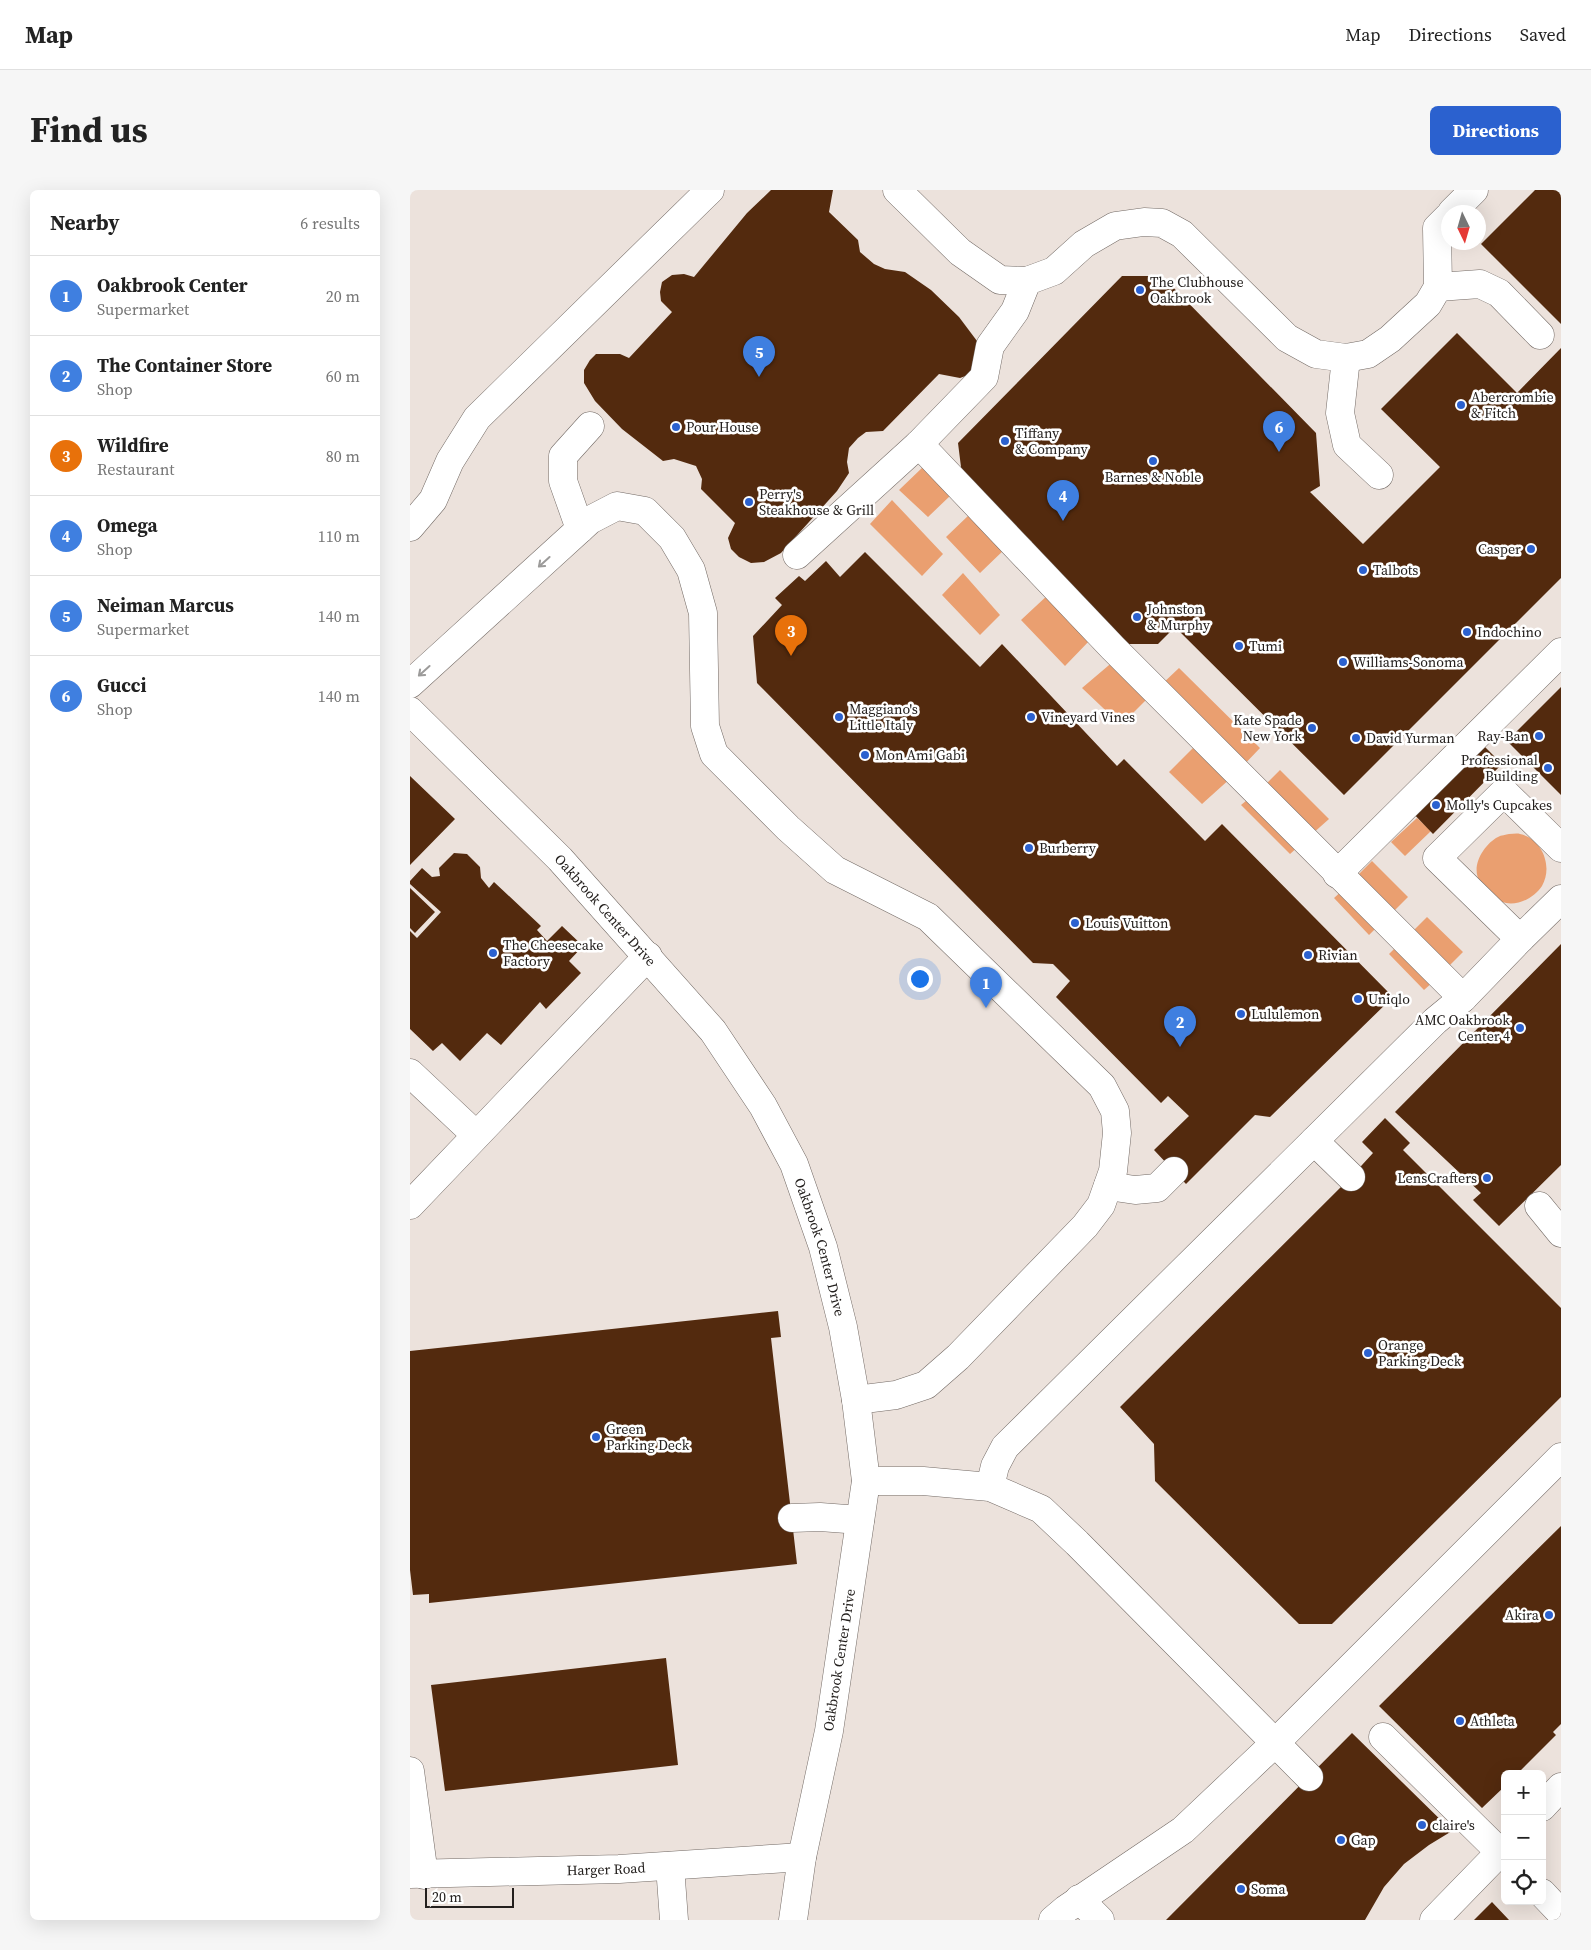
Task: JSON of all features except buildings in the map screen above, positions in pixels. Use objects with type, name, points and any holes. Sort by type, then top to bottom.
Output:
[{"type":"street","points":[[410,527],[433,500],[450,461],[477,418],[710,190]]},
{"type":"street","points":[[897,190],[960,252],[1000,280],[1027,281],[1054,271],[1084,244],[1116,226],[1144,222],[1162,223],[1182,234],[1287,338],[1316,354],[1346,358],[1368,354],[1390,339],[1428,304],[1438,286],[1437,228],[1441,224]]},
{"type":"street","points":[[1459,205],[1474,190]]},
{"type":"street","points":[[797,555],[919,444],[984,376],[990,346],[1016,311],[1027,281]]},
{"type":"street","points":[[1438,286],[1480,284],[1493,290],[1499,293],[1540,335]]},
{"type":"street","points":[[1346,358],[1340,412],[1347,444],[1379,475]]},
{"type":"street","points":[[580,529],[563,480],[563,456],[590,426]]},
{"type":"street","points":[[919,444],[1113,648],[1462,998]]},
{"type":"street","points":[[410,684],[590,520],[617,506],[645,511],[672,538],[692,570],[703,614],[706,726],[714,754],[788,828],[835,870],[928,917],[1102,1086],[1115,1111],[1116,1133],[1113,1171],[1101,1205],[1085,1226],[958,1356],[926,1386],[896,1394],[856,1400]]},
{"type":"street","points":[[1337,874],[1561,652]]},
{"type":"street","name":"Oakbrook Center Drive","points":[[410,711],[560,858],[713,1031],[763,1106],[794,1164],[828,1266],[843,1327],[856,1400],[866,1481],[829,1731],[802,1857],[793,1920]]},
{"type":"street","points":[[1520,938],[1437,858],[1504,792],[1561,848]]},
{"type":"street","points":[[990,1487],[995,1466],[1005,1447],[1561,899]]},
{"type":"street","points":[[410,1205],[648,956]]},
{"type":"street","points":[[410,1074],[476,1136]]},
{"type":"street","points":[[1314,1141],[1351,1178]]},
{"type":"street","points":[[1108,1186],[1135,1190],[1157,1188],[1174,1171]]},
{"type":"street","points":[[1539,1206],[1561,1233]]},
{"type":"street","points":[[1053,1920],[1079,1899],[1184,1830],[1275,1743],[1561,1456]]},
{"type":"street","points":[[866,1481],[923,1481],[990,1487],[1041,1509],[1309,1777]]},
{"type":"street","points":[[792,1518],[820,1517],[860,1520]]},
{"type":"street","points":[[1383,1736],[1501,1853]]},
{"type":"street","points":[[410,1771],[417,1874]]},
{"type":"street","points":[[1546,1803],[1561,1787]]},
{"type":"street","points":[[1434,1920],[1501,1851]]},
{"type":"street","name":"Harger Road","points":[[417,1874],[670,1866],[802,1857]]},
{"type":"street","points":[[670,1866],[674,1920]]},
{"type":"street","points":[[1546,1897],[1561,1913]]},
{"type":"street","points":[[1079,1899],[1100,1920]]},
{"type":"shaded area","points":[[923,467],[951,495],[928,517],[899,490]]},
{"type":"shaded area","points":[[892,500],[943,554],[922,576],[870,524]]},
{"type":"shaded area","points":[[970,514],[1006,548],[980,573],[946,537]]},
{"type":"shaded area","points":[[963,573],[1000,615],[980,635],[942,595]]},
{"type":"shaded area","points":[[1050,593],[1092,638],[1065,666],[1021,620]]},
{"type":"shaded area","points":[[1115,660],[1151,695],[1121,725],[1082,688]]},
{"type":"shaded area","points":[[1179,668],[1260,748],[1241,768],[1160,686]]},
{"type":"shaded area","points":[[1198,743],[1232,777],[1202,804],[1169,772]]},
{"type":"shaded area","points":[[1280,770],[1329,819],[1311,835],[1263,787]]},
{"type":"shaded area","points":[[1252,796],[1300,845],[1290,854],[1241,805]]},
{"type":"shaded area","points":[[1417,818],[1431,831],[1405,856],[1391,842]]},
{"type":"shaded area","points":[[1520,834],[1535,842],[1544,855],[1546,863],[1545,879],[1539,890],[1530,898],[1513,903],[1502,902],[1496,898],[1480,882],[1477,876],[1478,863],[1484,850],[1499,836]]},
{"type":"shaded area","points":[[1372,861],[1408,897],[1389,916],[1353,880]]},
{"type":"shaded area","points":[[1344,889],[1379,925],[1369,935],[1334,898]]},
{"type":"shaded area","points":[[1427,917],[1463,952],[1444,971],[1408,936]]},
{"type":"shaded area","points":[[1398,945],[1433,982],[1424,990],[1389,954]]},
{"type":"place","name":"The Clubhouse Oakbrook","points":[[1140,290]]},
{"type":"place","name":"Neiman Marcus","points":[[759,377]]},
{"type":"place","name":"Abercrombie & Fitch","points":[[1461,405]]},
{"type":"place","name":"Pour House","points":[[676,427]]},
{"type":"place","name":"Tiffany & Company","points":[[1005,441]]},
{"type":"place","name":"Gucci","points":[[1279,452]]},
{"type":"place","name":"Barnes & Noble","points":[[1153,461]]},
{"type":"place","name":"Perry's Steakhouse & Grill","points":[[749,502]]},
{"type":"place","name":"Omega","points":[[1063,521]]},
{"type":"place","name":"Casper","points":[[1531,549]]},
{"type":"place","name":"Talbots","points":[[1363,570]]},
{"type":"place","name":"Johnston & Murphy","points":[[1137,617]]},
{"type":"place","name":"Indochino","points":[[1467,632]]},
{"type":"place","name":"Tumi","points":[[1239,646]]},
{"type":"place","name":"Wildfire","points":[[791,656]]},
{"type":"place","name":"Williams-Sonoma","points":[[1343,662]]},
{"type":"place","name":"Maggiano's Little Italy","points":[[839,717]]},
{"type":"place","name":"Vineyard Vines","points":[[1031,717]]},
{"type":"place","name":"Kate Spade New York","points":[[1312,728]]},
{"type":"place","name":"Ray-Ban","points":[[1539,736]]},
{"type":"place","name":"David Yurman","points":[[1356,738]]},
{"type":"place","name":"Mon Ami Gabi","points":[[865,755]]},
{"type":"place","name":"Professional Building","points":[[1548,768]]},
{"type":"place","name":"Molly's Cupcakes","points":[[1436,805]]},
{"type":"place","name":"Burberry","points":[[1029,848]]},
{"type":"place","name":"Louis Vuitton","points":[[1075,923]]},
{"type":"place","name":"The Cheesecake Factory","points":[[493,953]]},
{"type":"place","name":"Rivian","points":[[1308,955]]},
{"type":"place","name":"Uniqlo","points":[[1358,999]]},
{"type":"place","name":"Oakbrook Center","points":[[986,1008]]},
{"type":"place","name":"Lululemon","points":[[1241,1014]]},
{"type":"place","name":"AMC Oakbrook Center 4","points":[[1520,1028]]},
{"type":"place","name":"The Container Store","points":[[1180,1047]]},
{"type":"place","name":"LensCrafters","points":[[1487,1178]]},
{"type":"place","name":"Orange Parking Deck","points":[[1368,1353]]},
{"type":"place","name":"Green Parking Deck","points":[[596,1437]]},
{"type":"place","name":"Akira","points":[[1549,1615]]},
{"type":"place","name":"Athleta","points":[[1460,1721]]},
{"type":"place","name":"claire's","points":[[1422,1825]]},
{"type":"place","name":"Gap","points":[[1341,1840]]},
{"type":"place","name":"Soma","points":[[1241,1889]]}]
